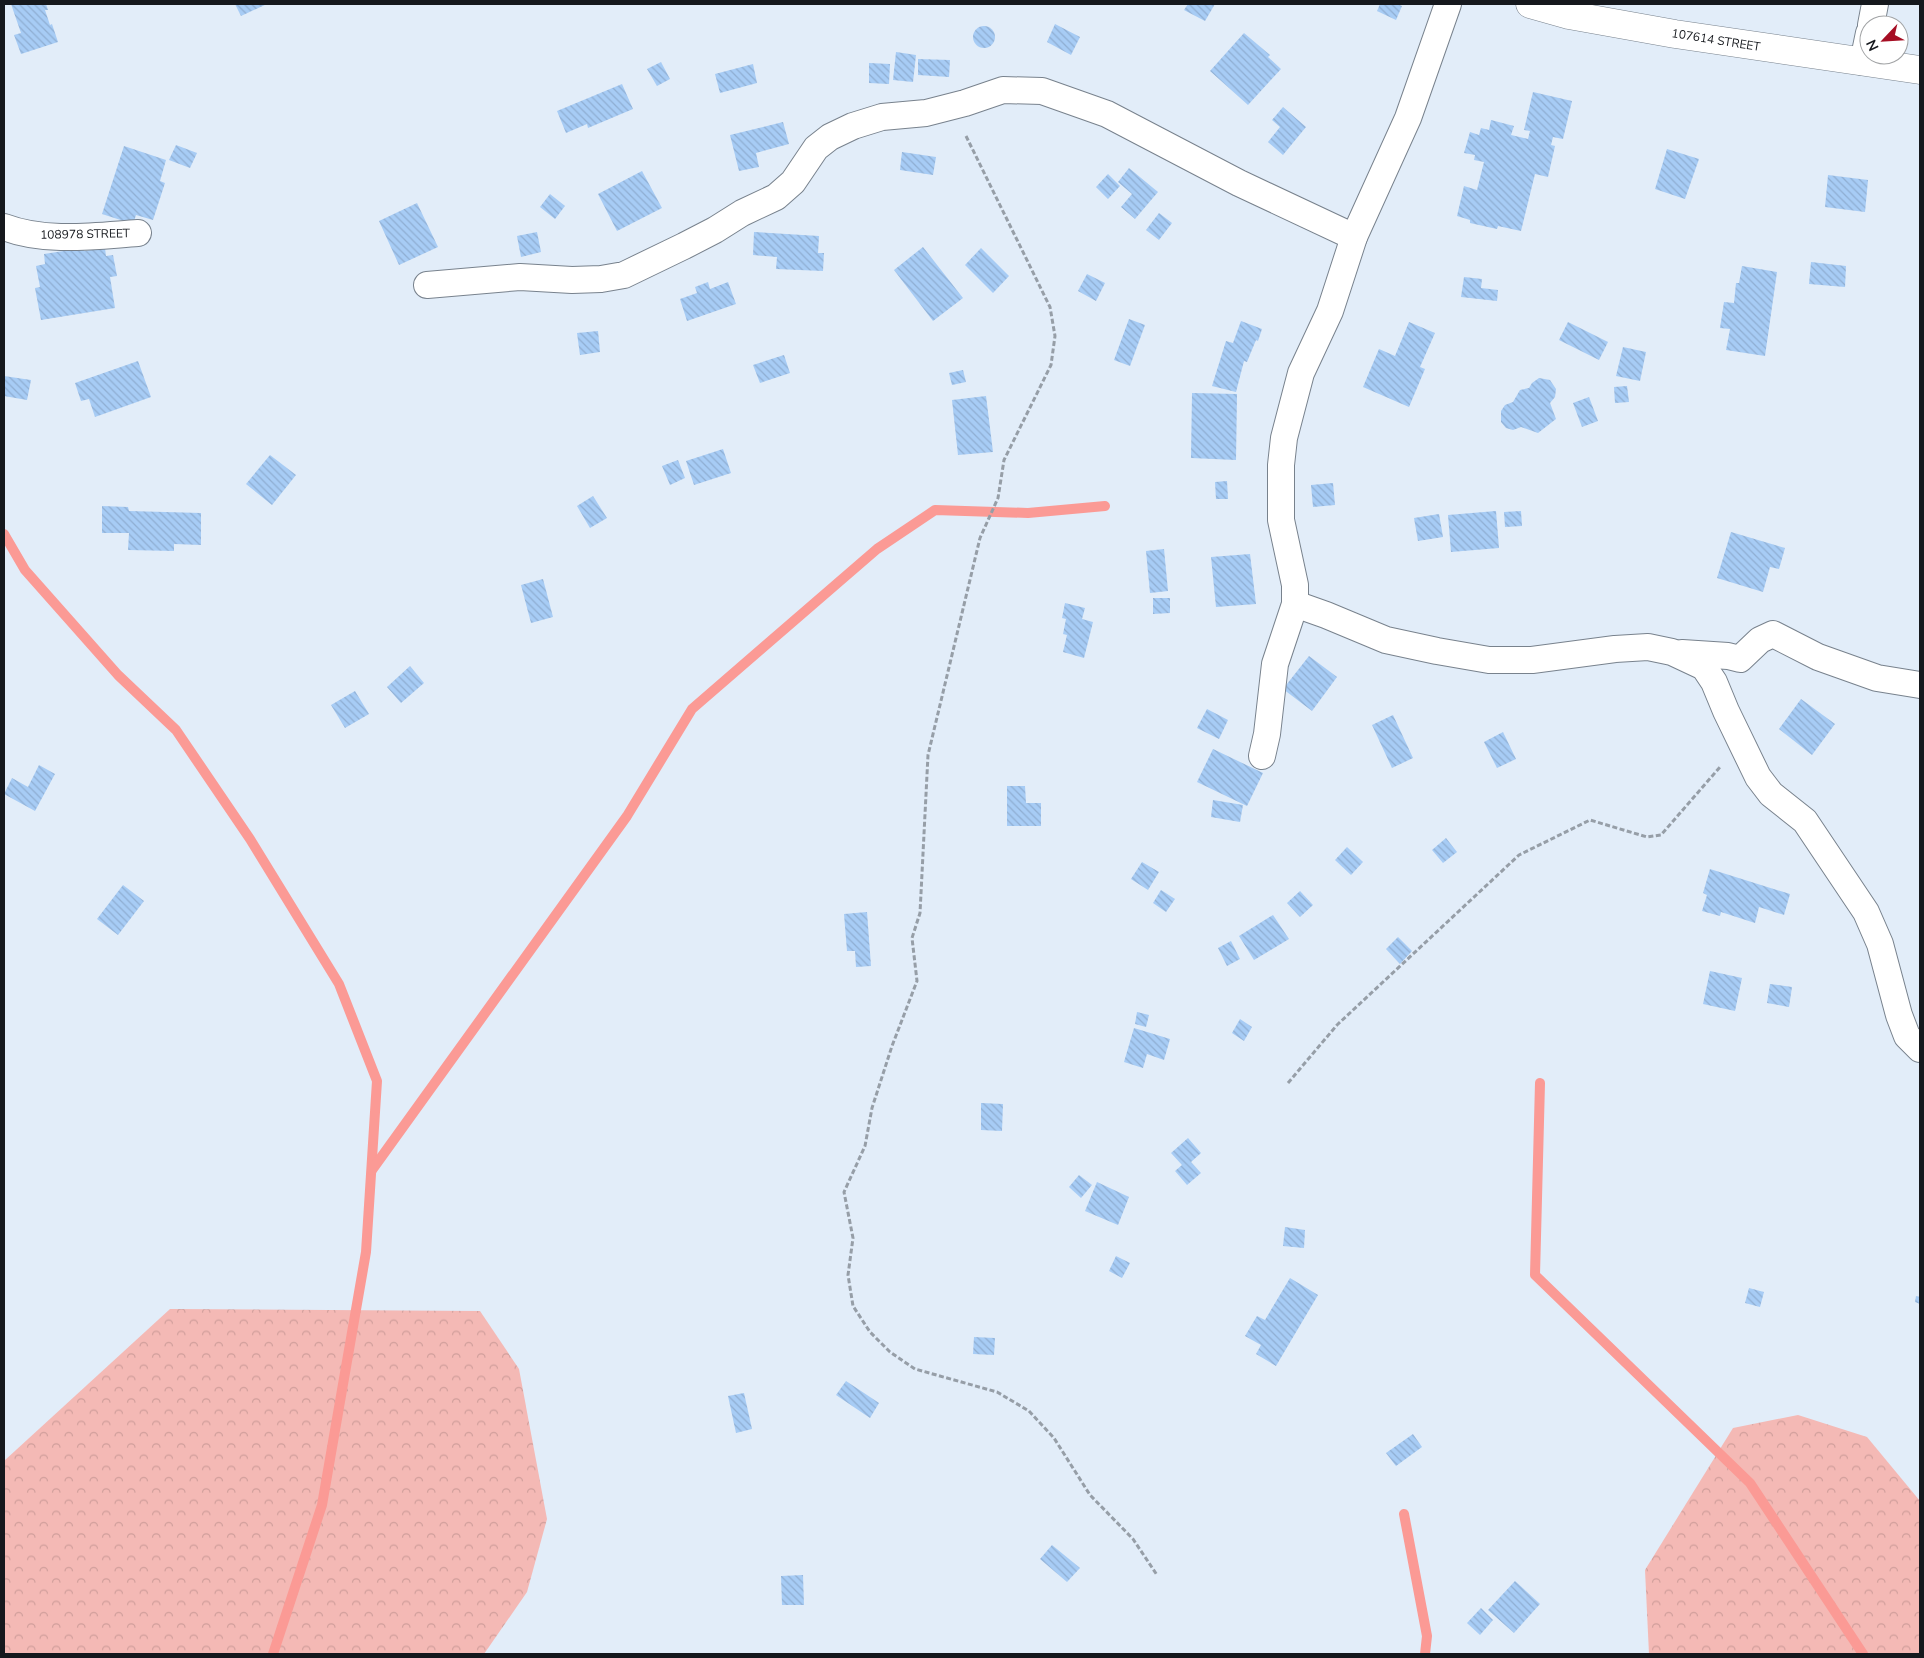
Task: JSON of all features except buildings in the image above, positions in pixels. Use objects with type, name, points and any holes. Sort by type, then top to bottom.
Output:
[{"type":"street","points":[[1262,756],[1267,734],[1275,664],[1296,604],[1295,585],[1281,520],[1281,465],[1284,438],[1301,373],[1330,311],[1354,237],[1408,118],[1448,4]]},
{"type":"street","name":"107614 STREET","points":[[1530,4],[1570,10],[1675,34],[1859,61]]},
{"type":"street","name":"107614 STREET","points":[[1884,65],[1920,70]]},
{"type":"street","points":[[428,285],[520,277],[572,280],[600,279],[624,274],[684,246],[742,213],[776,197],[792,182],[816,148],[830,137],[852,126],[882,117],[926,113],[965,103],[1003,90],[1042,91],[1106,114],[1238,183],[1354,237]]},
{"type":"street","name":"108978 STREET","points":[[4,227],[35,235],[78,237],[138,233]]},
{"type":"street","points":[[1296,604],[1386,640],[1489,660],[1532,660],[1615,649],[1648,647],[1672,652],[1728,656],[1740,659],[1760,640],[1773,634],[1818,657],[1877,678],[1920,686]]},
{"type":"street","points":[[1672,652],[1704,667],[1714,682],[1758,777],[1771,794],[1805,821],[1866,912],[1880,944],[1899,1016],[1907,1036],[1920,1049]]},
{"type":"path","points":[[965,103],[963,129],[1050,307],[1055,336],[1051,365],[1004,460],[998,498],[980,538],[928,755],[920,914],[912,938],[916,981],[872,1108],[865,1146],[844,1192],[853,1238],[848,1275],[853,1306],[870,1332],[890,1352],[916,1369],[997,1392],[1029,1411],[1054,1438],[1090,1495],[1133,1539],[1157,1575]]},
{"type":"path","points":[[1288,1082],[1338,1025],[1519,854],[1590,820],[1647,837],[1661,835],[1741,742]]},
{"type":"green space","points":[[170,1309],[480,1311],[519,1369],[547,1519],[527,1592],[484,1654],[4,1654],[4,1461]]},
{"type":"green space","points":[[1798,1415],[1867,1437],[1920,1501],[1920,1654],[1649,1654],[1645,1570],[1733,1428]]},
{"type":"waterway","points":[[372,1170],[627,816],[692,709],[877,549],[935,510],[1028,513],[1105,506]]},
{"type":"waterway","points":[[4,534],[25,570],[118,675],[176,730],[250,839],[339,984],[377,1081],[366,1252],[322,1505],[273,1654]]},
{"type":"waterway","points":[[1540,1083],[1535,1275],[1750,1483],[1863,1654]]},
{"type":"waterway","points":[[1404,1514],[1427,1636],[1425,1654]]}]
